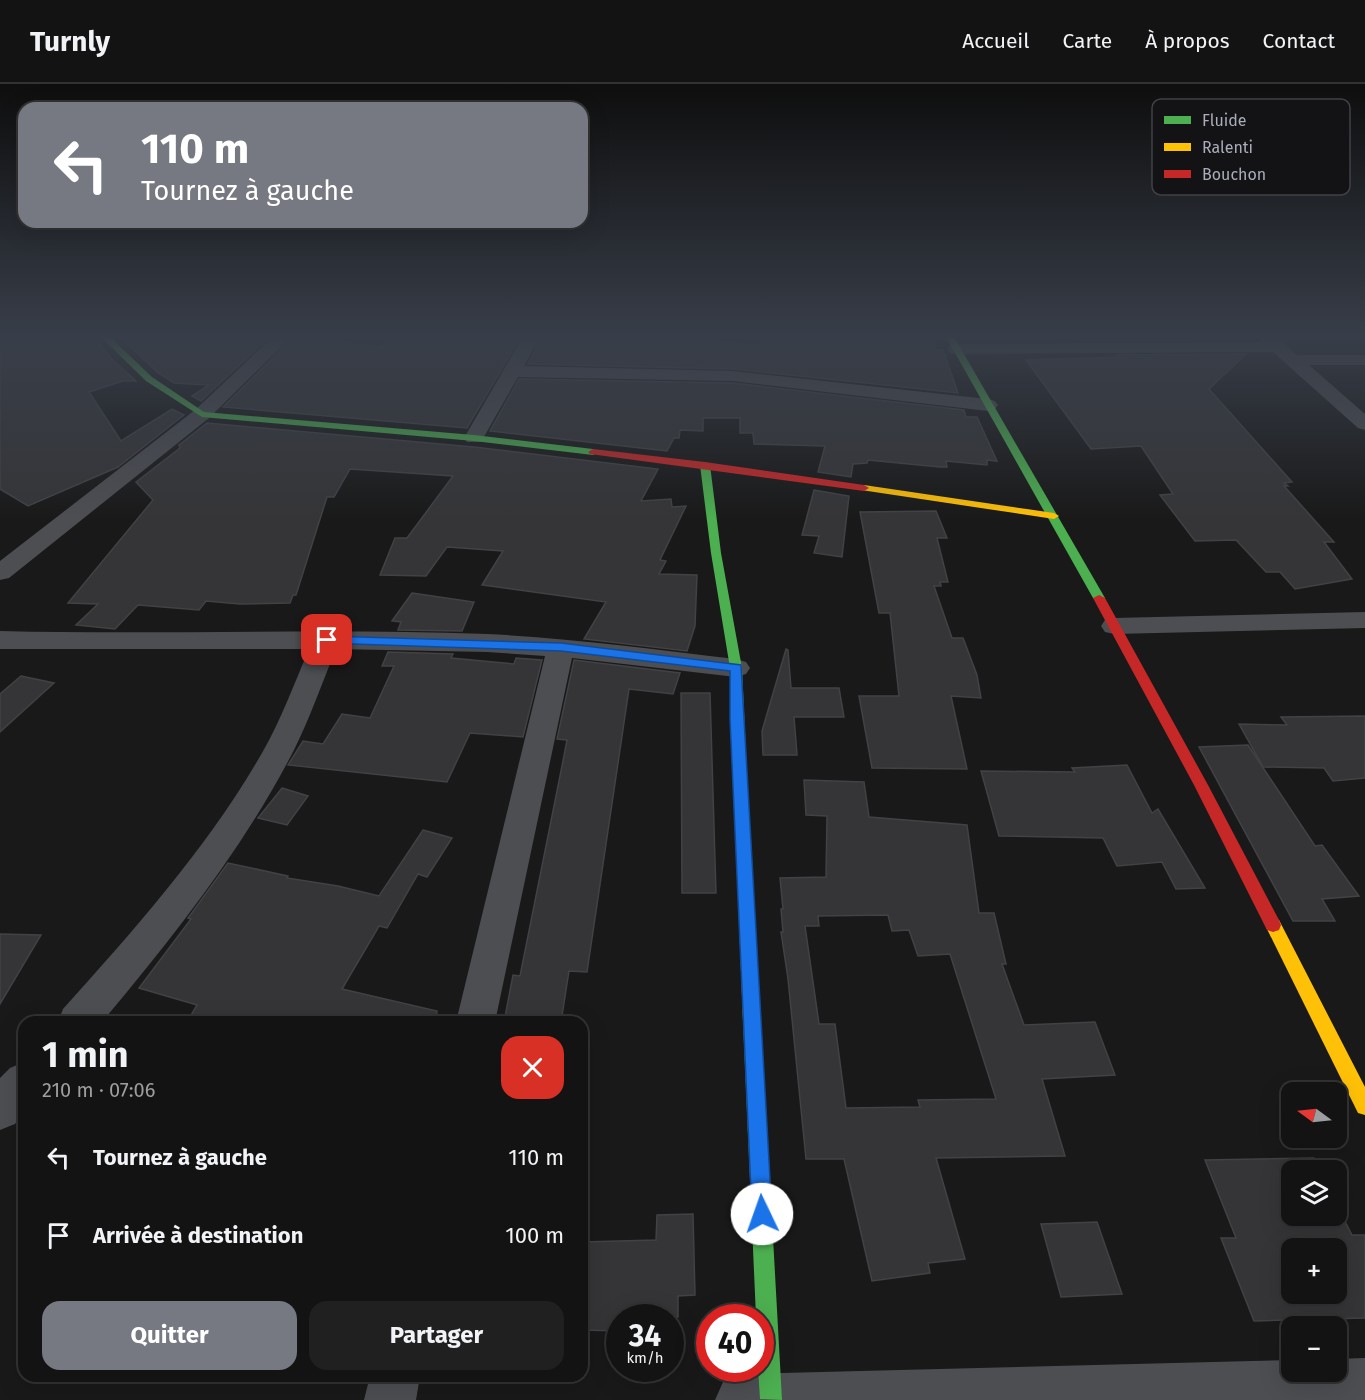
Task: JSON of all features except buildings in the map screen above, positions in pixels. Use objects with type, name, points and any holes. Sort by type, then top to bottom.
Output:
[{"type":"street","points":[[171,396],[202,414],[474,438],[705,465],[1054,516]]},
{"type":"street","points":[[0,573],[202,414],[220,396]]},
{"type":"street","points":[[474,438],[499,396]]},
{"type":"street","points":[[912,396],[988,405]]},
{"type":"street","points":[[983,396],[1054,516],[1206,796],[1365,1106]]},
{"type":"street","points":[[1334,396],[1365,424]]},
{"type":"street","points":[[705,465],[716,553],[736,668],[756,1399],[1365,1383]]},
{"type":"street","points":[[1114,626],[1365,620]]},
{"type":"street","points":[[0,640],[110,643],[327,640],[561,647],[736,668]]},
{"type":"street","points":[[82,1016],[144,947],[214,854],[272,763],[327,640]]},
{"type":"street","points":[[476,1016],[561,647]]},
{"type":"street","points":[[0,1109],[18,1089]]},
{"type":"street","points":[[390,1400],[394,1382]]},
{"type":"traffic: fast","points":[[175,396],[202,414],[474,438],[593,452]]},
{"type":"traffic: fast","points":[[984,396],[1099,598]]},
{"type":"traffic: fast","points":[[705,465],[716,553],[736,668],[740,774]]},
{"type":"traffic: fast","points":[[752,1021],[771,1399]]},
{"type":"traffic: slow","points":[[864,488],[1054,516]]},
{"type":"traffic: slow","points":[[740,774],[752,1021]]},
{"type":"traffic: slow","points":[[1273,925],[1365,1106]]},
{"type":"traffic: jam","points":[[593,452],[705,465],[864,488]]},
{"type":"traffic: jam","points":[[1099,598],[1201,785],[1273,925]]},
{"type":"route","points":[[327,640],[488,643],[561,647],[736,668],[762,1214]]}]
